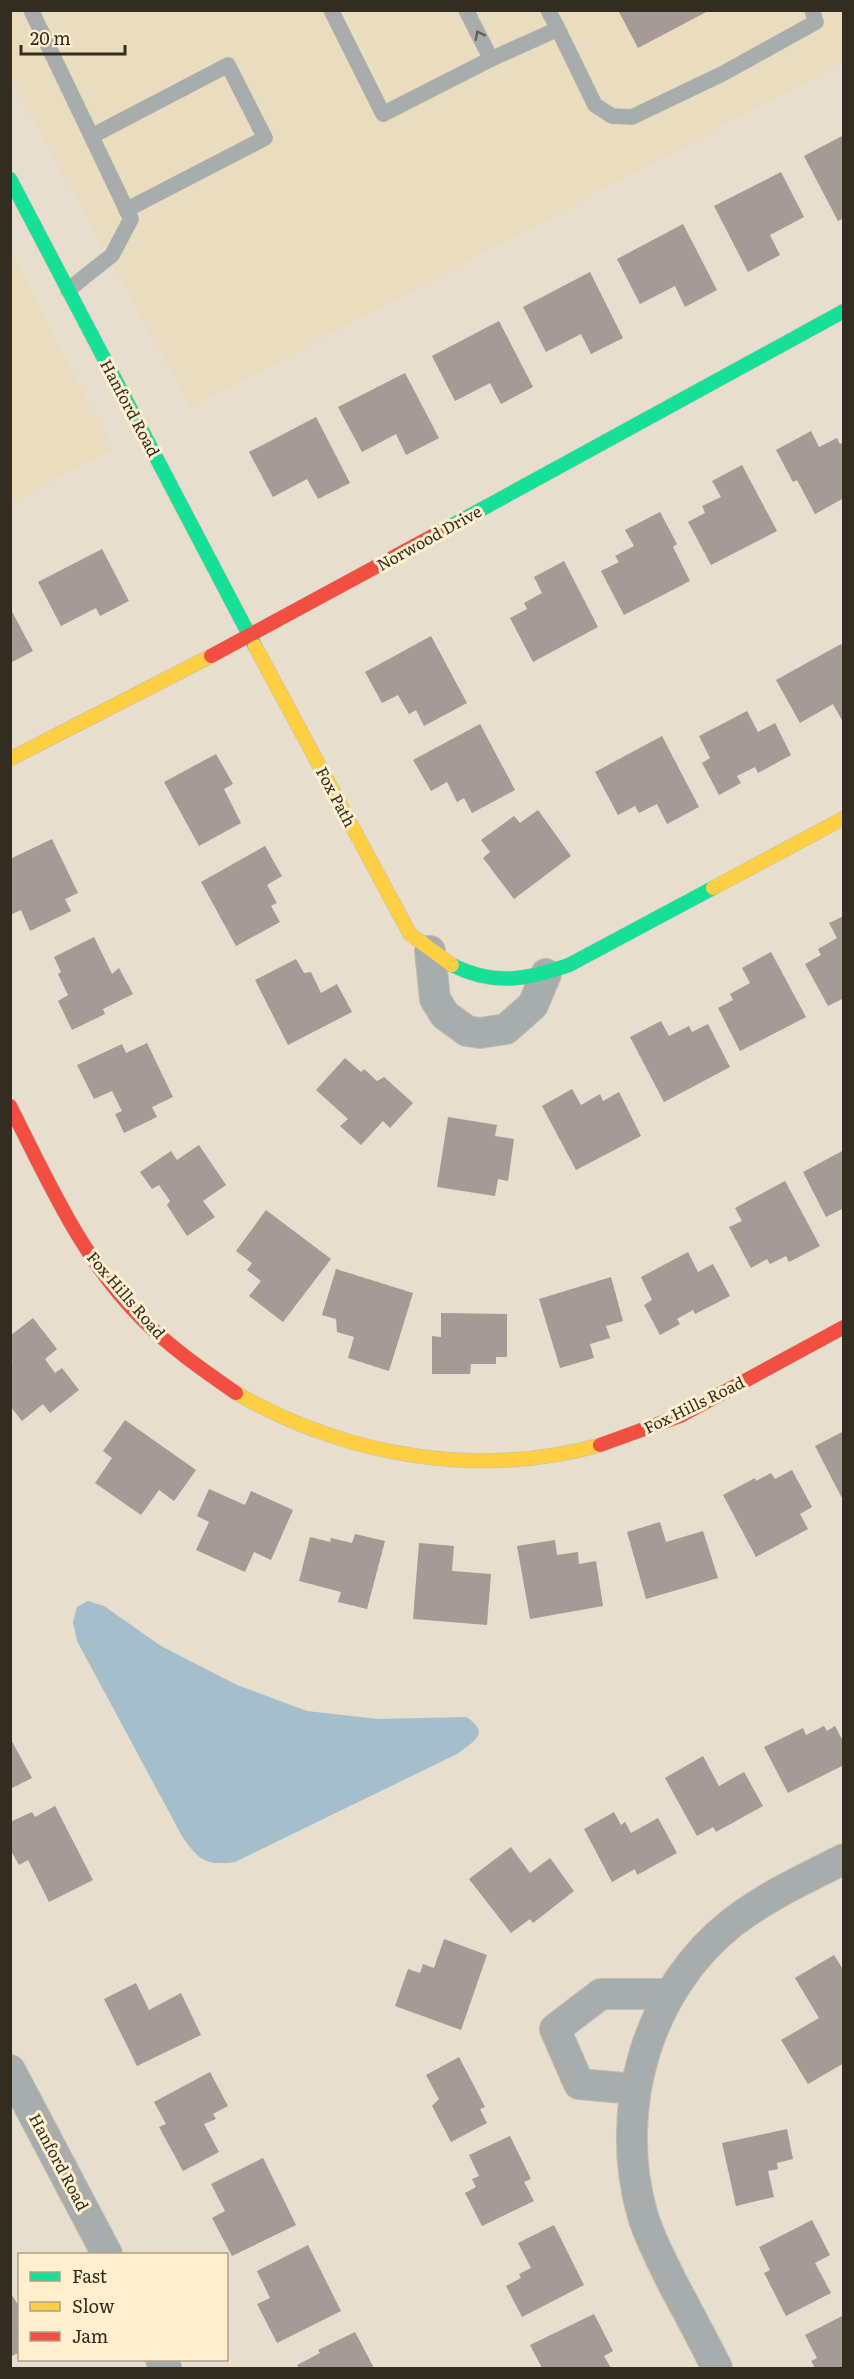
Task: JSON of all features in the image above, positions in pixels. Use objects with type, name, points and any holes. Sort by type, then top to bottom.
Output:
[{"type":"street","name":"Hanford Road","points":[[10,179],[250,636]]},
{"type":"street","name":"Norwood Drive","points":[[10,759],[250,636],[843,311]]},
{"type":"street","name":"Fox Path","points":[[250,636],[410,934],[451,966],[481,977],[508,980],[546,974],[569,965],[843,818]]},
{"type":"street","points":[[430,951],[435,999],[445,1015],[467,1031],[480,1033],[506,1029],[532,1005],[546,974]]},
{"type":"street","name":"Fox Hills Road","points":[[10,1106],[79,1239],[102,1274],[148,1326],[190,1362],[248,1401],[310,1431],[350,1444],[391,1453],[460,1461],[530,1459],[598,1446],[651,1429],[689,1412],[843,1327]]},
{"type":"street","points":[[717,2368],[653,2245],[642,2214],[635,2182],[631,2126],[635,2089],[653,2028],[670,1994],[705,1947],[763,1902],[843,1858]]},
{"type":"street","points":[[635,2089],[579,2084],[555,2029],[601,1994],[670,1994]]},
{"type":"street","name":"Hanford Road","points":[[10,2070],[106,2253]]},
{"type":"lane","points":[[31,10],[131,219],[112,255],[68,290]]},
{"type":"lane","points":[[331,10],[383,114],[491,59],[558,29]]},
{"type":"lane","points":[[466,10],[491,59]]},
{"type":"lane","points":[[548,10],[595,105],[612,116],[632,117],[722,74],[816,22],[812,10]]},
{"type":"lane","points":[[92,136],[228,65],[265,138],[126,210]]},
{"type":"shaded area","points":[[10,11],[843,11],[843,62],[191,408],[11,80]]},
{"type":"shaded area","points":[[10,251],[113,449],[11,503],[10,503]]},
{"type":"water","points":[[88,1601],[104,1606],[161,1646],[237,1685],[307,1711],[378,1719],[466,1717],[474,1723],[479,1733],[474,1741],[457,1754],[235,1862],[217,1863],[204,1860],[183,1838],[77,1641],[73,1622],[77,1607]]},
{"type":"building","points":[[618,10],[710,10],[638,48]]},
{"type":"building","points":[[844,135],[844,218],[838,221],[804,156]]},
{"type":"building","points":[[781,172],[804,217],[770,235],[780,255],[748,272],[714,206]]},
{"type":"building","points":[[683,224],[717,290],[685,307],[675,286],[640,304],[617,259]]},
{"type":"building","points":[[590,272],[623,338],[591,354],[581,334],[546,352],[523,307]]},
{"type":"building","points":[[499,321],[533,387],[501,404],[490,383],[455,401],[432,356]]},
{"type":"building","points":[[405,373],[439,438],[406,455],[396,434],[362,452],[338,407]]},
{"type":"building","points":[[316,417],[350,483],[318,499],[307,479],[273,497],[249,452]]},
{"type":"building","points":[[811,431],[819,447],[837,438],[840,444],[844,442],[844,498],[815,514],[797,480],[793,482],[776,450]]},
{"type":"building","points":[[742,465],[777,531],[711,565],[688,522],[705,513],[702,506],[721,497],[712,481]]},
{"type":"building","points":[[660,512],[677,544],[673,547],[690,581],[624,615],[601,571],[619,562],[615,556],[634,546],[625,530]]},
{"type":"building","points":[[102,549],[129,601],[100,616],[96,608],[61,626],[38,582]]},
{"type":"building","points":[[564,561],[598,627],[533,662],[510,618],[527,609],[524,603],[542,593],[534,577]]},
{"type":"building","points":[[10,608],[33,651],[10,663]]},
{"type":"building","points":[[431,636],[467,703],[424,726],[416,710],[409,714],[398,695],[382,703],[365,672]]},
{"type":"building","points":[[841,644],[844,650],[844,724],[833,704],[800,723],[776,680]]},
{"type":"building","points":[[747,711],[758,732],[775,723],[791,755],[758,773],[755,767],[737,776],[741,783],[719,795],[702,763],[710,758],[699,736]]},
{"type":"building","points":[[480,724],[515,790],[472,813],[464,798],[457,802],[447,782],[431,791],[413,760]]},
{"type":"building","points":[[662,736],[699,807],[667,824],[657,804],[639,813],[635,806],[618,815],[595,772]]},
{"type":"building","points":[[216,754],[233,784],[224,789],[241,823],[199,846],[164,782]]},
{"type":"building","points":[[538,810],[571,856],[514,899],[483,858],[490,852],[481,840],[514,816],[520,823]]},
{"type":"building","points":[[52,839],[78,893],[65,899],[71,911],[30,931],[21,910],[12,914],[10,911],[10,859]]},
{"type":"building","points":[[265,846],[282,876],[267,885],[277,903],[271,906],[280,922],[236,946],[201,882]]},
{"type":"building","points":[[844,916],[844,998],[828,1006],[805,964],[821,955],[818,949],[837,938],[829,923]]},
{"type":"building","points":[[94,937],[112,974],[119,968],[133,994],[103,1009],[105,1014],[72,1030],[58,1001],[68,995],[58,974],[61,972],[54,957]]},
{"type":"building","points":[[771,952],[806,1017],[740,1051],[718,1008],[733,1000],[730,994],[750,983],[742,968]]},
{"type":"building","points":[[296,959],[304,973],[311,972],[321,993],[337,984],[352,1012],[288,1045],[255,980]]},
{"type":"building","points":[[661,1021],[669,1036],[689,1026],[692,1032],[708,1024],[730,1067],[664,1102],[630,1037]]},
{"type":"building","points":[[147,1043],[173,1097],[152,1107],[157,1117],[124,1133],[115,1114],[122,1111],[112,1091],[94,1099],[77,1065],[122,1044],[126,1053]]},
{"type":"building","points":[[345,1058],[361,1072],[364,1069],[377,1081],[384,1077],[413,1103],[390,1128],[383,1121],[361,1145],[340,1126],[348,1119],[316,1090]]},
{"type":"building","points":[[572,1089],[581,1105],[600,1094],[603,1101],[619,1092],[641,1136],[576,1170],[542,1106]]},
{"type":"building","points":[[448,1117],[497,1125],[495,1136],[514,1139],[508,1181],[498,1179],[495,1196],[437,1187]]},
{"type":"building","points":[[199,1145],[226,1185],[203,1201],[215,1217],[187,1236],[167,1205],[170,1201],[159,1185],[152,1189],[140,1172],[171,1151],[177,1160]]},
{"type":"building","points":[[844,1150],[844,1208],[826,1217],[803,1172]]},
{"type":"building","points":[[785,1181],[820,1246],[789,1262],[786,1256],[770,1264],[767,1259],[751,1268],[729,1227],[742,1221],[735,1208]]},
{"type":"building","points":[[266,1210],[331,1259],[283,1322],[249,1296],[261,1281],[247,1270],[252,1263],[236,1251]]},
{"type":"building","points":[[688,1252],[698,1272],[713,1264],[730,1296],[695,1314],[693,1310],[677,1319],[680,1324],[660,1335],[644,1305],[652,1300],[641,1277]]},
{"type":"building","points":[[336,1269],[413,1293],[389,1371],[348,1358],[354,1337],[337,1332],[336,1319],[322,1315]]},
{"type":"building","points":[[611,1277],[623,1321],[606,1326],[610,1338],[590,1344],[594,1358],[560,1368],[539,1299]]},
{"type":"building","points":[[441,1313],[507,1314],[507,1357],[496,1357],[496,1364],[471,1364],[470,1374],[432,1374],[432,1336],[441,1337]]},
{"type":"building","points":[[33,1318],[57,1349],[45,1359],[55,1373],[62,1368],[79,1390],[50,1413],[43,1404],[22,1421],[10,1406],[10,1364],[13,1362],[10,1360],[10,1336]]},
{"type":"building","points":[[125,1420],[196,1470],[174,1501],[159,1490],[141,1515],[95,1483],[112,1458],[103,1451]]},
{"type":"building","points":[[844,1431],[844,1502],[815,1446]]},
{"type":"building","points":[[792,1470],[812,1507],[800,1514],[808,1529],[756,1557],[723,1495],[755,1478],[756,1481],[771,1473],[775,1479]]},
{"type":"building","points":[[209,1489],[245,1505],[251,1491],[293,1510],[271,1560],[254,1552],[245,1572],[196,1550],[209,1522],[197,1516]]},
{"type":"building","points":[[660,1522],[666,1542],[703,1531],[718,1578],[646,1599],[627,1532]]},
{"type":"building","points":[[355,1534],[385,1541],[367,1609],[338,1602],[341,1592],[299,1581],[310,1537],[330,1542],[331,1538],[352,1543]]},
{"type":"building","points":[[555,1540],[557,1555],[578,1552],[579,1564],[596,1561],[603,1606],[530,1619],[517,1546]]},
{"type":"building","points":[[419,1543],[454,1546],[452,1571],[491,1574],[487,1625],[413,1619]]},
{"type":"building","points":[[824,1726],[827,1731],[835,1726],[844,1743],[844,1765],[788,1793],[764,1747],[803,1728],[806,1735]]},
{"type":"building","points":[[10,1738],[32,1778],[10,1789]]},
{"type":"building","points":[[703,1756],[719,1786],[744,1772],[763,1806],[716,1832],[713,1827],[697,1836],[665,1778]]},
{"type":"building","points":[[55,1806],[93,1880],[49,1902],[28,1860],[19,1865],[10,1849],[10,1822],[32,1812],[35,1817]]},
{"type":"building","points":[[614,1812],[621,1825],[625,1822],[631,1833],[658,1818],[677,1853],[637,1875],[635,1869],[612,1882],[584,1829]]},
{"type":"building","points":[[511,1847],[530,1873],[550,1858],[574,1891],[533,1923],[530,1919],[511,1933],[469,1879]]},
{"type":"building","points":[[444,1939],[487,1955],[461,2030],[395,2006],[408,1969],[420,1973],[423,1964],[434,1968]]},
{"type":"building","points":[[834,1955],[844,1971],[844,2063],[808,2084],[781,2040],[819,2018],[795,1978]]},
{"type":"building","points":[[136,1983],[149,2010],[181,1993],[201,2035],[137,2066],[104,1999]]},
{"type":"building","points":[[459,2057],[485,2107],[480,2109],[487,2123],[451,2142],[432,2106],[439,2099],[426,2075]]},
{"type":"building","points":[[210,2072],[228,2106],[213,2114],[216,2119],[204,2124],[219,2152],[183,2171],[159,2127],[166,2124],[154,2102]]},
{"type":"building","points":[[787,2129],[793,2159],[777,2163],[778,2169],[768,2171],[774,2197],[736,2206],[722,2143]]},
{"type":"building","points":[[510,2136],[531,2179],[524,2182],[534,2201],[482,2226],[465,2193],[476,2187],[472,2179],[479,2176],[469,2155]]},
{"type":"building","points":[[263,2158],[296,2225],[232,2256],[212,2218],[225,2211],[211,2184]]},
{"type":"building","points":[[812,2220],[830,2255],[815,2263],[831,2293],[786,2316],[764,2273],[770,2270],[759,2247]]},
{"type":"building","points":[[554,2225],[584,2285],[522,2317],[506,2286],[521,2278],[519,2274],[531,2268],[518,2243]]},
{"type":"building","points":[[308,2245],[341,2311],[277,2343],[257,2304],[270,2298],[257,2271]]},
{"type":"building","points":[[10,2292],[18,2305],[18,2353],[10,2357]]},
{"type":"building","points":[[594,2314],[613,2351],[604,2356],[611,2368],[542,2368],[530,2345]]},
{"type":"building","points":[[844,2315],[844,2368],[815,2368],[811,2361],[817,2358],[805,2335]]},
{"type":"building","points":[[355,2332],[374,2368],[299,2368],[297,2365],[320,2353],[318,2350]]},
{"type":"traffic: fast","points":[[10,179],[255,646]]},
{"type":"traffic: fast","points":[[440,532],[844,311]]},
{"type":"traffic: fast","points":[[452,965],[467,972],[496,978],[524,977],[553,970],[569,965],[713,888]]},
{"type":"traffic: slow","points":[[255,646],[410,934],[452,965]]},
{"type":"traffic: slow","points":[[10,759],[211,656]]},
{"type":"traffic: slow","points":[[713,888],[844,818]]},
{"type":"traffic: slow","points":[[236,1393],[278,1415],[322,1432],[367,1446],[413,1455],[460,1460],[507,1460],[554,1455],[600,1445]]},
{"type":"traffic: jam","points":[[211,656],[440,532]]},
{"type":"traffic: jam","points":[[10,1106],[53,1191],[101,1271],[121,1296],[164,1340],[236,1393]]},
{"type":"traffic: jam","points":[[600,1445],[680,1416],[844,1327]]}]
